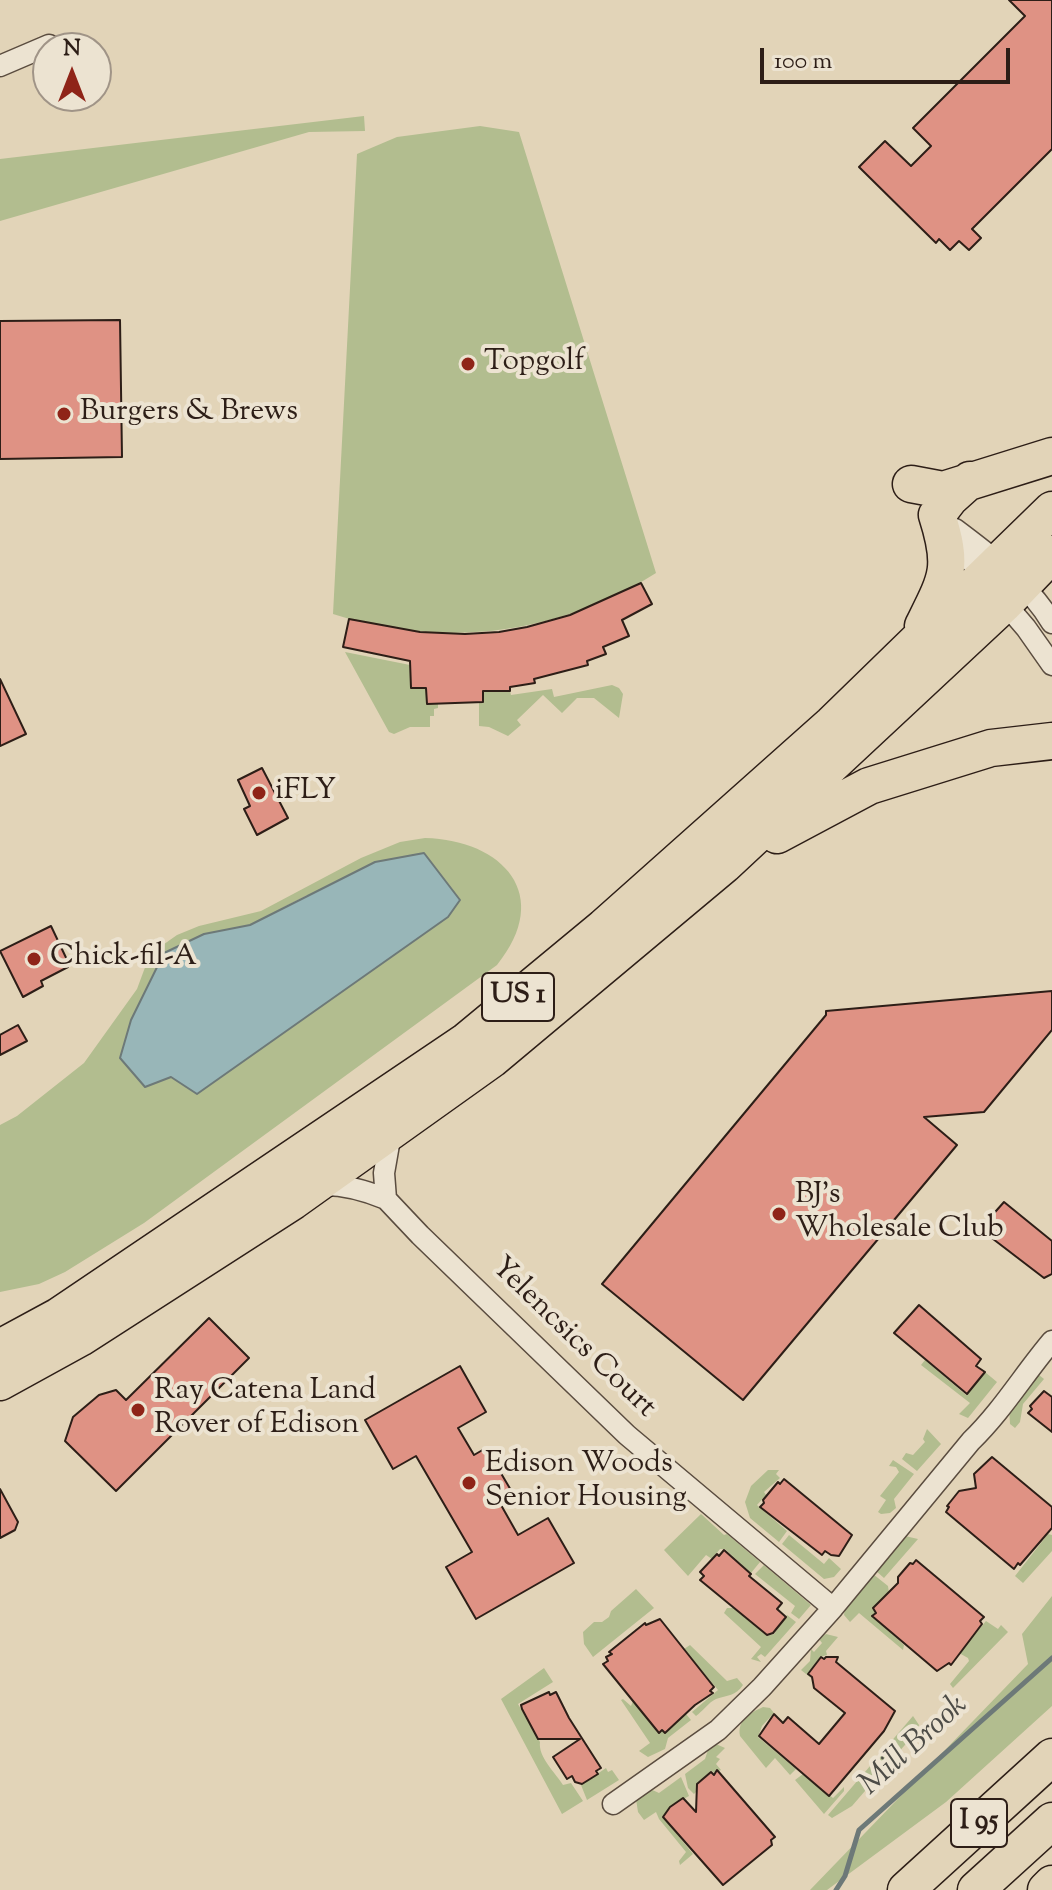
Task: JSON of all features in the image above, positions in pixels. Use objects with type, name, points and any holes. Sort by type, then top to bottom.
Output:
[{"type":"highway","points":[[911,484],[943,490],[1052,456]]},
{"type":"highway","points":[[914,645],[940,590],[948,564],[937,515],[970,480]]},
{"type":"highway","name":"US 1","points":[[0,1382],[80,1338],[315,1185],[492,1059],[724,865],[1003,582],[1052,510]]},
{"type":"highway","name":"US 1","points":[[0,1348],[59,1316],[465,1042],[604,927],[832,724],[914,645],[1003,582],[1052,554]]},
{"type":"highway","points":[[724,865],[869,786],[991,748],[1052,741]]},
{"type":"highway","name":"I 95","points":[[906,1890],[1052,1757]]},
{"type":"highway","name":"I 95","points":[[976,1890],[1052,1821]]},
{"type":"highway","points":[[1046,1890],[1052,1884]]},
{"type":"street","points":[[0,66],[32,52]]},
{"type":"street","points":[[937,515],[1003,582],[1052,623]]},
{"type":"street","points":[[1003,582],[1026,628],[1052,665]]},
{"type":"street","points":[[386,1199],[384,1173],[391,1130]]},
{"type":"street","name":"Yelencsics Court","points":[[315,1185],[336,1184],[386,1199],[627,1435],[833,1608]]},
{"type":"street","points":[[613,1804],[718,1730],[762,1687],[990,1422],[1052,1341]]},
{"type":"green space","points":[[364,116],[365,131],[309,132],[0,221],[0,159]]},
{"type":"green space","name":"Topgolf","points":[[480,126],[519,132],[656,573],[619,594],[580,610],[499,630],[458,633],[375,625],[333,614],[357,154],[397,137]]},
{"type":"green space","points":[[345,652],[410,665],[411,688],[426,688],[427,703],[438,703],[434,716],[430,716],[430,727],[410,727],[394,734],[389,732]]},
{"type":"green space","points":[[612,685],[623,694],[619,718],[594,698],[577,698],[562,713],[543,695],[517,720],[521,725],[508,736],[479,726],[479,702],[483,702],[483,691],[510,691],[511,695],[552,689],[554,697]]},
{"type":"green space","points":[[425,838],[453,841],[477,849],[497,861],[512,876],[520,895],[521,916],[513,940],[497,965],[144,1223],[65,1272],[39,1284],[0,1292],[0,1125],[17,1116],[84,1063],[137,989],[150,954],[177,935],[199,926],[261,911],[361,858],[400,842]],"holes":[[[307,895],[197,1094],[171,1077],[204,934],[250,925]]]},
{"type":"green space","points":[[925,1360],[966,1395],[985,1372],[997,1382],[968,1418],[959,1414],[970,1403],[921,1365]]},
{"type":"green space","points":[[1039,1375],[1044,1379],[1023,1404],[1020,1422],[1015,1428],[1010,1424],[1009,1407]]},
{"type":"green space","points":[[927,1429],[941,1444],[917,1471],[902,1459],[906,1453],[913,1455],[925,1442],[923,1439]]},
{"type":"green space","points":[[893,1460],[914,1474],[894,1499],[896,1508],[890,1513],[881,1514],[878,1512],[886,1500],[880,1496],[899,1472],[896,1467],[889,1466]]},
{"type":"green space","points":[[768,1470],[779,1470],[776,1474],[780,1478],[764,1492],[766,1495],[757,1505],[787,1531],[779,1542],[750,1518],[745,1502],[751,1486]]},
{"type":"green space","points":[[701,1514],[760,1562],[751,1573],[725,1549],[720,1549],[712,1559],[706,1555],[688,1576],[664,1550]]},
{"type":"green space","points":[[1048,1534],[1052,1535],[1052,1551],[1023,1583],[1015,1576]]},
{"type":"green space","points":[[789,1535],[824,1564],[829,1558],[841,1569],[834,1577],[824,1579],[782,1544]]},
{"type":"green space","points":[[905,1536],[918,1539],[884,1578],[876,1571]]},
{"type":"green space","points":[[764,1565],[811,1605],[799,1619],[791,1613],[795,1606],[755,1574]]},
{"type":"green space","points":[[873,1574],[888,1586],[889,1593],[873,1616],[904,1645],[903,1650],[859,1613],[850,1622],[844,1615],[845,1608]]},
{"type":"green space","points":[[636,1589],[654,1608],[593,1657],[584,1644],[583,1632],[594,1622],[602,1622],[609,1617],[611,1611]]},
{"type":"green space","points":[[1052,1596],[1052,1706],[946,1802],[827,1890],[810,1890],[1028,1664],[1022,1634]]},
{"type":"green space","points":[[727,1608],[733,1608],[767,1636],[774,1634],[787,1615],[796,1622],[765,1657],[761,1654],[757,1657],[761,1662],[751,1659],[761,1647],[724,1613]]},
{"type":"green space","points":[[986,1621],[998,1629],[1001,1625],[1008,1632],[953,1688],[950,1684],[969,1661],[959,1653]]},
{"type":"green space","points":[[826,1634],[838,1637],[826,1651],[827,1655],[820,1657],[809,1672],[811,1678],[801,1670],[810,1661],[811,1649],[814,1652],[822,1643],[819,1639]]},
{"type":"green space","points":[[690,1645],[727,1681],[737,1678],[743,1685],[734,1693],[713,1700],[696,1716],[692,1712],[718,1690],[684,1649]]},
{"type":"green space","points":[[544,1668],[553,1682],[518,1704],[540,1742],[548,1764],[563,1785],[571,1783],[583,1801],[562,1814],[501,1699]]},
{"type":"green space","points":[[623,1699],[631,1706],[633,1701],[658,1733],[686,1714],[691,1720],[668,1738],[665,1749],[648,1757],[639,1751],[650,1743]]},
{"type":"green space","points":[[763,1707],[770,1708],[774,1713],[762,1726],[758,1737],[796,1769],[790,1775],[775,1758],[766,1768],[740,1736],[743,1721]]},
{"type":"green space","points":[[913,1716],[919,1725],[917,1731],[852,1806],[832,1818],[828,1815]]},
{"type":"green space","points":[[716,1744],[725,1748],[716,1757],[720,1759],[716,1764],[721,1770],[712,1771],[697,1784],[698,1790],[694,1794],[688,1788],[685,1774],[705,1759],[709,1747]]},
{"type":"green space","points":[[606,1768],[608,1772],[612,1770],[619,1780],[587,1800],[581,1785]]},
{"type":"green space","points":[[803,1774],[833,1798],[844,1787],[824,1814],[795,1780]]},
{"type":"green space","points":[[681,1777],[689,1796],[676,1803],[666,1818],[662,1816],[693,1854],[680,1865],[679,1861],[686,1852],[656,1812],[644,1820],[638,1812],[636,1799],[648,1788],[659,1793]]},
{"type":"water","points":[[424,853],[460,900],[448,917],[197,1094],[171,1077],[145,1087],[120,1058],[131,1020],[164,953],[204,934],[250,925],[375,862]]},
{"type":"building","points":[[1009,0],[1052,0],[1052,149],[972,229],[981,238],[969,250],[959,241],[950,250],[939,239],[936,243],[859,167],[885,141],[911,166],[931,146],[913,128],[1025,16]]},
{"type":"building","points":[[120,320],[122,457],[0,459],[0,321]]},
{"type":"building","points":[[641,583],[652,604],[622,620],[629,636],[603,647],[606,654],[587,661],[588,665],[534,679],[535,683],[510,687],[510,691],[483,691],[483,702],[427,704],[426,688],[411,688],[410,661],[343,647],[349,619],[420,632],[499,632],[570,615]]},
{"type":"building","points":[[0,679],[26,734],[0,746]]},
{"type":"building","name":"iFLY","points":[[262,768],[288,818],[257,835],[244,809],[250,806],[238,780]]},
{"type":"building","name":"Chick-fil-A","points":[[51,926],[68,967],[41,981],[43,986],[23,997],[0,951]]},
{"type":"building","name":"BJ's Wholesale Club","points":[[1052,991],[1052,1030],[984,1112],[924,1117],[957,1145],[743,1400],[602,1284],[826,1015],[826,1011]]},
{"type":"building","points":[[18,1025],[27,1041],[0,1055],[0,1035]]},
{"type":"building","points":[[1004,1202],[1052,1241],[1052,1274],[1044,1278],[980,1229]]},
{"type":"building","points":[[919,1305],[981,1359],[976,1366],[985,1372],[967,1394],[894,1333]]},
{"type":"building","name":"Ray Catena Land Rover of Edison","points":[[209,1318],[249,1358],[116,1491],[65,1441],[73,1417],[99,1395],[116,1390],[126,1400]]},
{"type":"building","name":"Edison Woods Senior Housing","points":[[460,1366],[486,1412],[458,1428],[474,1455],[486,1448],[515,1497],[501,1505],[518,1535],[548,1518],[574,1563],[476,1619],[446,1567],[472,1552],[416,1456],[393,1469],[365,1420]]},
{"type":"building","points":[[1044,1391],[1052,1397],[1052,1432],[1028,1413],[1032,1409],[1030,1406]]},
{"type":"building","points":[[992,1457],[1052,1507],[1052,1528],[1014,1569],[946,1512],[959,1491],[976,1488],[974,1474]]},
{"type":"building","points":[[784,1479],[852,1535],[839,1556],[825,1551],[822,1555],[760,1507],[778,1482],[780,1484]]},
{"type":"building","points":[[0,1489],[18,1522],[15,1530],[0,1538]]},
{"type":"building","points":[[724,1550],[782,1603],[777,1609],[786,1617],[773,1633],[767,1635],[700,1580],[704,1576],[700,1572]]},
{"type":"building","points":[[916,1560],[984,1617],[951,1665],[949,1663],[937,1671],[872,1616],[876,1613],[873,1608],[898,1583],[898,1577],[910,1563]]},
{"type":"building","points":[[660,1619],[714,1687],[710,1691],[713,1693],[665,1733],[662,1730],[659,1733],[603,1664],[608,1661],[606,1657],[612,1654],[609,1652],[645,1623]]},
{"type":"building","points":[[821,1657],[838,1657],[836,1662],[895,1711],[884,1731],[829,1796],[759,1736],[774,1714],[783,1723],[788,1717],[819,1744],[845,1713],[814,1688],[812,1677],[808,1674]]},
{"type":"building","points":[[549,1692],[550,1695],[556,1692],[601,1768],[596,1771],[598,1774],[582,1784],[575,1782],[572,1776],[567,1779],[553,1757],[580,1739],[538,1739],[522,1709],[521,1705]]},
{"type":"building","points":[[717,1770],[775,1837],[771,1840],[772,1845],[723,1885],[663,1817],[670,1807],[683,1798],[696,1812],[697,1784]]},
{"type":"waterway","name":"Mill Brook","points":[[836,1890],[845,1876],[859,1830],[1052,1658]]},
{"type":"place","name":"Topgolf","points":[[468,364]]},
{"type":"place","name":"Burgers & Brews","points":[[64,414]]},
{"type":"place","name":"iFLY","points":[[259,793]]},
{"type":"place","name":"Chick-fil-A","points":[[34,959]]},
{"type":"place","name":"BJ's Wholesale Club","points":[[779,1214]]},
{"type":"place","name":"Ray Catena Land Rover of Edison","points":[[138,1410]]},
{"type":"place","name":"Edison Woods Senior Housing","points":[[469,1483]]}]
